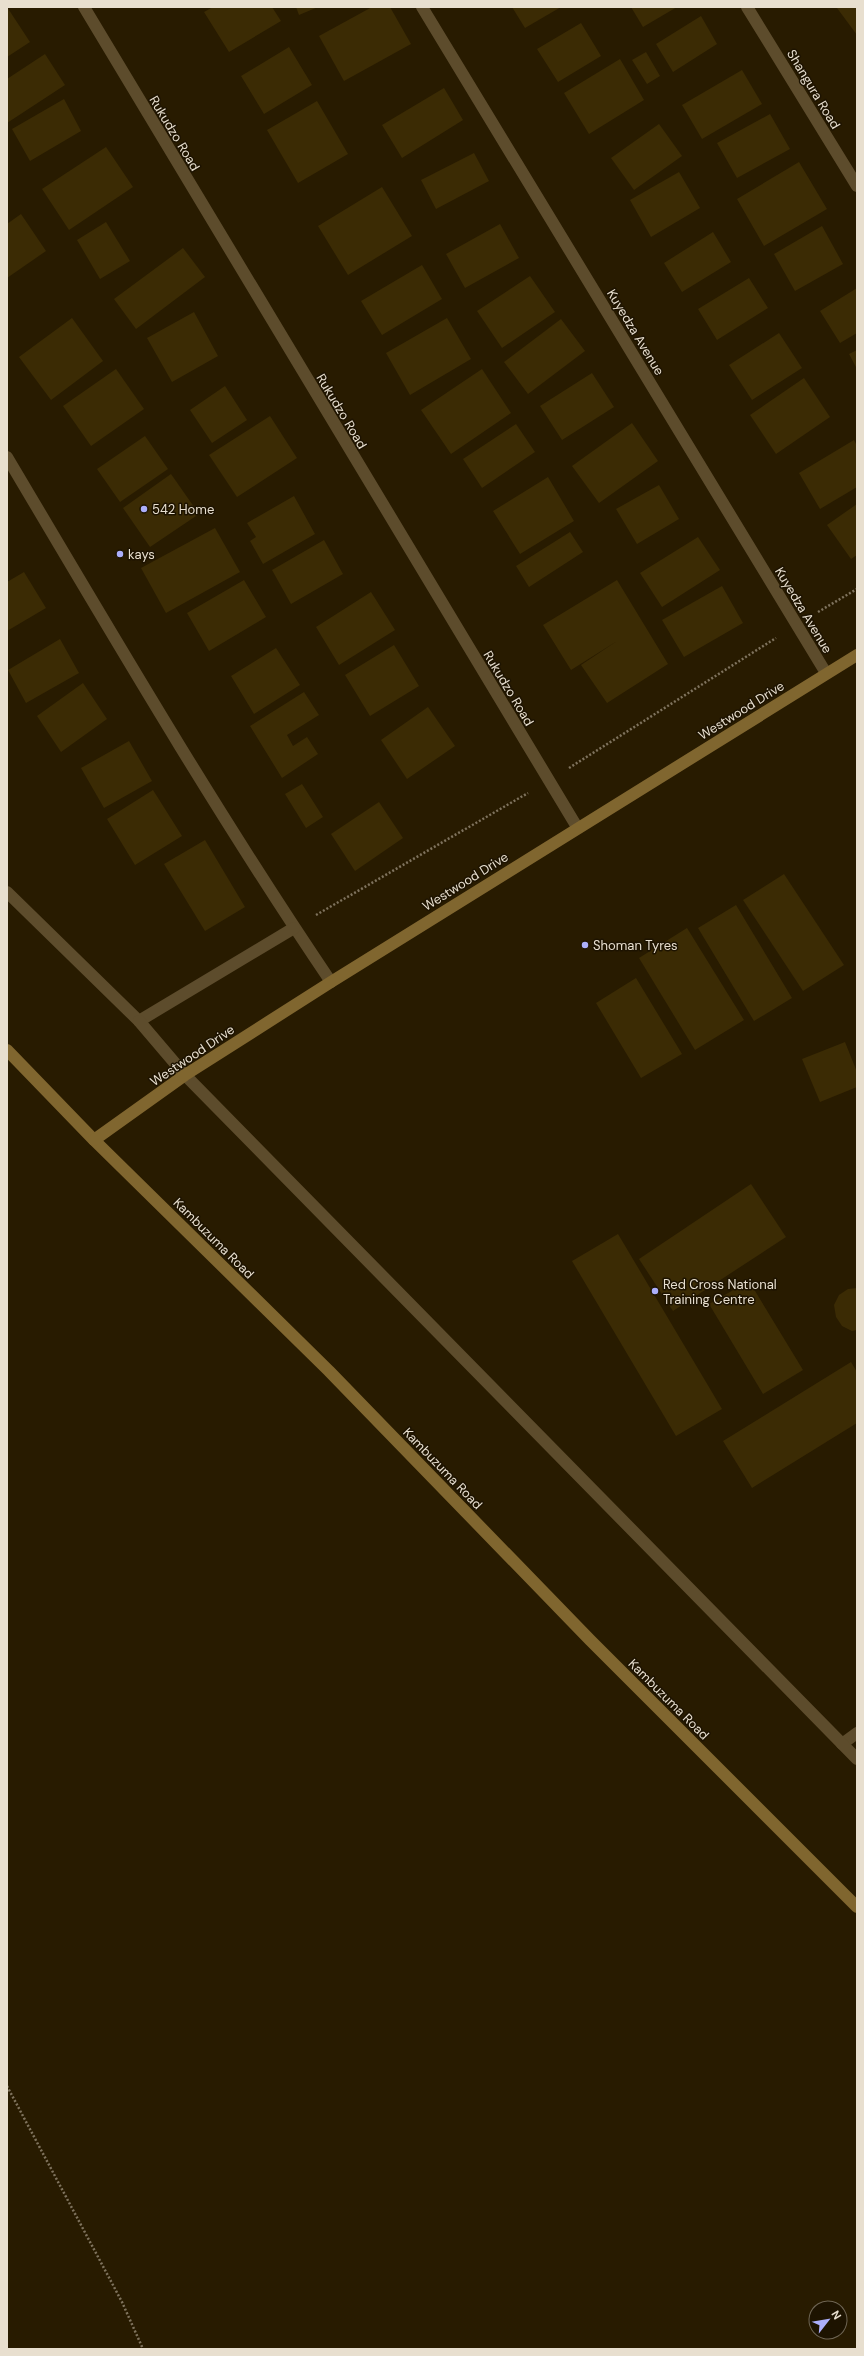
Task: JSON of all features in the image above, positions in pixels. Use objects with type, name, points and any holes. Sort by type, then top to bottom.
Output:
[{"type":"main road","name":"Westwood Drive","points":[[94,1140],[185,1075],[331,982],[857,655]]},
{"type":"main road","name":"Kambuzuma Road","points":[[7,1050],[94,1140],[329,1371],[590,1640],[857,1907]]},
{"type":"street","name":"Rukudzo Road","points":[[84,7],[577,828]]},
{"type":"street","name":"Kuyedza Avenue","points":[[422,7],[826,673]]},
{"type":"street","name":"Shangura Road","points":[[747,7],[857,186]]},
{"type":"street","points":[[7,457],[150,698],[294,928],[331,982]]},
{"type":"street","points":[[7,892],[139,1021],[185,1075],[857,1759]]},
{"type":"street","points":[[139,1021],[294,928]]},
{"type":"street","points":[[842,1744],[857,1733]]},
{"type":"path","points":[[294,928],[549,781],[857,589]]},
{"type":"path","points":[[7,2086],[122,2302],[143,2349]]},
{"type":"building","points":[[7,7],[30,42],[7,57]]},
{"type":"building","points":[[213,7],[272,7],[281,21],[229,52],[204,12]]},
{"type":"building","points":[[296,7],[318,7],[299,15]]},
{"type":"building","points":[[372,7],[390,7],[411,44],[344,81],[319,36]]},
{"type":"building","points":[[512,7],[561,7],[525,28]]},
{"type":"building","points":[[631,7],[677,7],[643,27]]},
{"type":"building","points":[[857,7],[857,35],[837,8]]},
{"type":"building","points":[[701,16],[717,44],[673,72],[656,44]]},
{"type":"building","points":[[581,23],[601,56],[558,82],[537,49]]},
{"type":"building","points":[[289,47],[312,85],[264,114],[241,76]]},
{"type":"building","points":[[646,52],[660,76],[647,84],[632,60]]},
{"type":"building","points":[[45,54],[65,85],[7,123],[7,79]]},
{"type":"building","points":[[620,59],[644,100],[589,134],[564,93]]},
{"type":"building","points":[[742,70],[762,104],[702,139],[682,105]]},
{"type":"building","points":[[444,88],[463,120],[402,158],[382,125]]},
{"type":"building","points":[[64,99],[81,131],[30,161],[12,129]]},
{"type":"building","points":[[317,101],[348,154],[298,183],[267,130]]},
{"type":"building","points":[[770,114],[790,149],[737,178],[717,143]]},
{"type":"building","points":[[659,124],[682,156],[634,190],[611,158]]},
{"type":"building","points":[[106,147],[133,187],[69,230],[42,189]]},
{"type":"building","points":[[474,153],[489,181],[436,209],[421,180]]},
{"type":"building","points":[[799,162],[827,209],[764,246],[737,199]]},
{"type":"building","points":[[679,172],[700,208],[651,237],[630,200]]},
{"type":"building","points":[[382,187],[412,236],[348,275],[318,226]]},
{"type":"building","points":[[21,214],[46,251],[7,278],[7,224]]},
{"type":"building","points":[[106,222],[130,261],[100,279],[77,240]]},
{"type":"building","points":[[500,224],[519,258],[465,288],[446,254]]},
{"type":"building","points":[[822,226],[843,264],[795,291],[774,254]]},
{"type":"building","points":[[713,232],[731,262],[682,292],[664,263]]},
{"type":"building","points":[[183,248],[205,277],[136,329],[114,299]]},
{"type":"building","points":[[422,265],[442,299],[382,335],[361,301]]},
{"type":"building","points":[[530,276],[555,312],[502,348],[477,311]]},
{"type":"building","points":[[749,278],[768,308],[717,340],[698,309]]},
{"type":"building","points":[[857,288],[857,333],[840,343],[820,311]]},
{"type":"building","points":[[194,312],[218,356],[172,382],[147,338]]},
{"type":"building","points":[[72,318],[103,361],[51,400],[19,357]]},
{"type":"building","points":[[447,318],[471,359],[410,395],[386,353]]},
{"type":"building","points":[[561,319],[585,351],[528,394],[504,362]]},
{"type":"building","points":[[779,333],[802,368],[752,400],[729,365]]},
{"type":"building","points":[[857,350],[857,369],[849,354]]},
{"type":"building","points":[[116,369],[144,409],[91,446],[63,406]]},
{"type":"building","points":[[482,369],[511,413],[451,454],[421,410]]},
{"type":"building","points":[[592,373],[614,407],[562,440],[540,406]]},
{"type":"building","points":[[804,378],[830,417],[776,454],[750,415]]},
{"type":"building","points":[[225,386],[247,420],[212,443],[190,410]]},
{"type":"building","points":[[270,416],[297,458],[237,497],[209,455]]},
{"type":"building","points":[[632,423],[658,461],[599,503],[572,466]]},
{"type":"building","points":[[516,424],[535,452],[482,488],[463,459]]},
{"type":"building","points":[[145,436],[168,469],[120,502],[97,469]]},
{"type":"building","points":[[854,440],[857,446],[857,487],[820,509],[799,473]]},
{"type":"building","points":[[171,474],[199,514],[150,547],[123,508]]},
{"type":"building","points":[[548,477],[574,521],[520,554],[493,511]]},
{"type":"building","points":[[659,485],[679,519],[637,544],[616,509]]},
{"type":"building","points":[[294,496],[315,534],[263,564],[250,541],[256,537],[247,523]]},
{"type":"building","points":[[857,504],[857,555],[851,559],[827,525]]},
{"type":"building","points":[[215,528],[240,572],[166,613],[141,568]]},
{"type":"building","points":[[570,532],[583,552],[529,587],[516,566]]},
{"type":"building","points":[[698,537],[720,570],[662,607],[640,573]]},
{"type":"building","points":[[324,540],[343,574],[291,604],[272,570]]},
{"type":"building","points":[[24,572],[46,608],[7,631],[7,582]]},
{"type":"building","points":[[244,580],[266,617],[209,651],[187,613]]},
{"type":"building","points":[[617,580],[668,664],[607,703],[581,665],[617,641],[571,670],[543,625]]},
{"type":"building","points":[[722,586],[743,623],[684,657],[662,620]]},
{"type":"building","points":[[371,592],[395,630],[339,665],[316,627]]},
{"type":"building","points":[[60,639],[79,673],[26,703],[8,670]]},
{"type":"building","points":[[394,645],[419,686],[370,716],[345,675]]},
{"type":"building","points":[[276,648],[300,685],[254,714],[231,676]]},
{"type":"building","points":[[83,683],[107,719],[61,752],[37,716]]},
{"type":"building","points":[[304,692],[319,715],[287,735],[293,746],[307,737],[318,754],[282,778],[250,726]]},
{"type":"building","points":[[428,707],[455,746],[407,779],[381,740]]},
{"type":"building","points":[[129,741],[152,781],[104,808],[81,768]]},
{"type":"building","points":[[302,784],[323,817],[306,828],[285,794]]},
{"type":"building","points":[[153,790],[182,836],[135,865],[107,819]]},
{"type":"building","points":[[379,802],[403,838],[355,871],[331,834]]},
{"type":"building","points":[[205,840],[245,907],[205,931],[164,864]]},
{"type":"building","points":[[784,874],[844,965],[803,991],[743,900]]},
{"type":"building","points":[[736,905],[792,998],[754,1021],[698,928]]},
{"type":"building","points":[[687,928],[744,1020],[695,1050],[639,958]]},
{"type":"building","points":[[636,978],[682,1054],[641,1078],[596,1003]]},
{"type":"building","points":[[845,1042],[857,1072],[857,1087],[820,1102],[802,1059]]},
{"type":"building","points":[[751,1184],[786,1237],[673,1311],[639,1259]]},
{"type":"building","points":[[618,1234],[722,1409],[676,1436],[572,1261]]},
{"type":"building","points":[[749,1281],[803,1370],[763,1394],[709,1304]]},
{"type":"building","points":[[857,1288],[857,1330],[852,1331],[842,1326],[836,1317],[834,1305],[839,1295],[848,1289]]},
{"type":"building","points":[[851,1362],[857,1372],[857,1423],[752,1488],[723,1441]]},
{"type":"place","name":"542 Home","points":[[144,509]]},
{"type":"place","name":"kays","points":[[120,554]]},
{"type":"place","name":"Shoman Tyres","points":[[585,945]]},
{"type":"place","name":"Red Cross National Training Centre","points":[[655,1291]]}]
